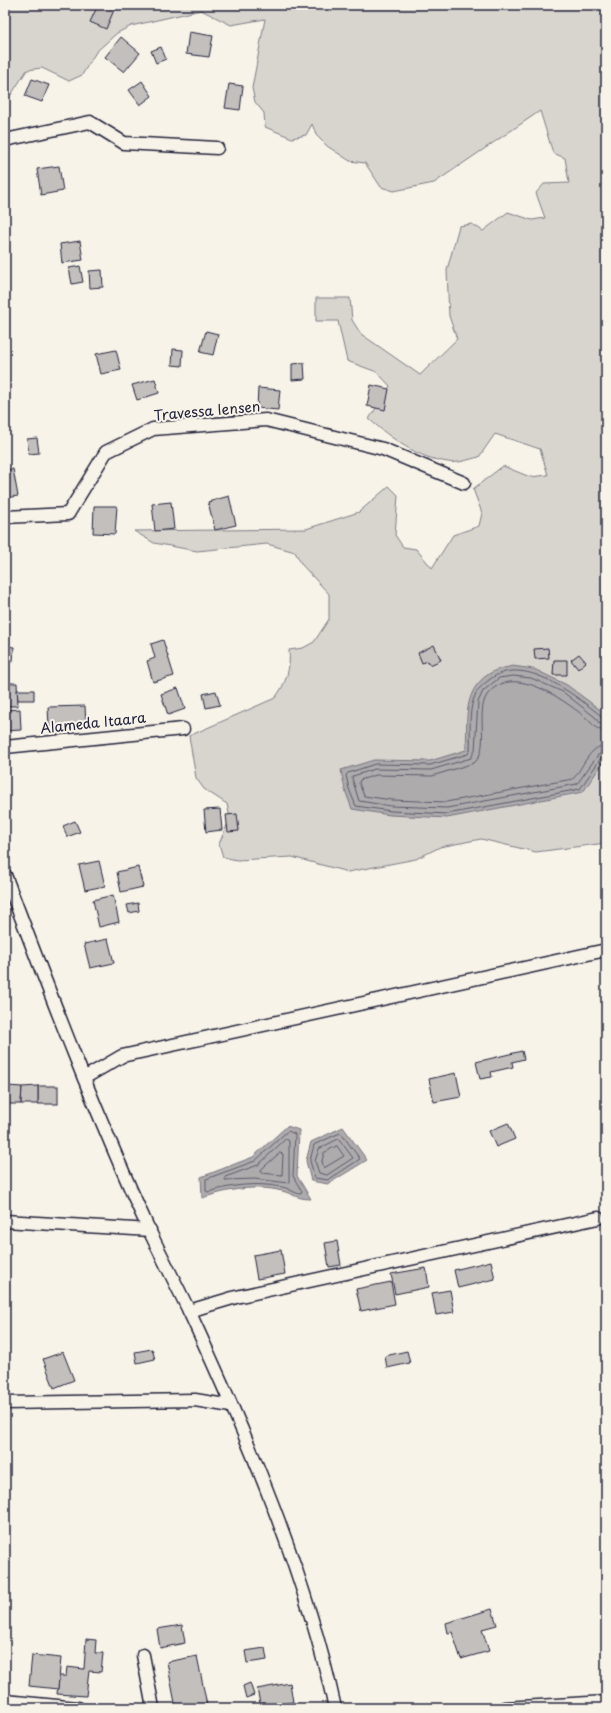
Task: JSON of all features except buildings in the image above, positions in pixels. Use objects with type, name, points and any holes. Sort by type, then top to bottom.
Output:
[{"type":"street","points":[[5,140],[90,122],[124,143],[217,148]]},
{"type":"street","name":"Travessa Iensen","points":[[5,516],[68,514],[106,452],[152,429],[266,420],[383,449],[464,483]]},
{"type":"street","name":"Alameda Itaara","points":[[5,747],[183,729]]},
{"type":"street","points":[[5,875],[84,1078],[150,1230],[189,1311],[231,1406],[268,1495],[308,1606],[324,1659],[335,1708]]},
{"type":"street","points":[[84,1078],[122,1056],[606,950]]},
{"type":"street","points":[[189,1311],[236,1297],[598,1218]]},
{"type":"street","points":[[5,1221],[150,1230]]},
{"type":"street","points":[[5,1404],[195,1400],[231,1406]]},
{"type":"street","points":[[143,1655],[152,1708]]},
{"type":"street","points":[[5,1700],[78,1708]]},
{"type":"street","points":[[504,1708],[606,1702]]},
{"type":"shaded area","points":[[9,5],[606,5],[606,843],[536,852],[481,839],[440,847],[416,859],[348,872],[292,857],[237,860],[223,857],[219,844],[230,818],[227,804],[204,789],[196,778],[189,736],[275,698],[287,676],[289,650],[303,648],[314,642],[329,619],[329,594],[302,565],[295,552],[267,544],[197,551],[154,543],[134,531],[306,529],[359,512],[389,486],[398,495],[395,535],[403,547],[416,549],[432,568],[453,535],[479,526],[482,513],[473,489],[503,466],[530,477],[548,475],[540,449],[495,434],[479,457],[455,462],[437,460],[415,452],[396,440],[369,419],[390,386],[377,372],[347,361],[338,321],[316,321],[316,298],[350,298],[352,320],[361,334],[420,375],[457,339],[449,316],[447,270],[459,226],[472,224],[483,231],[508,212],[532,220],[545,218],[536,193],[544,184],[569,183],[565,158],[553,153],[540,111],[434,183],[394,191],[381,187],[365,163],[350,161],[327,146],[317,136],[312,124],[306,135],[292,138],[265,127],[264,113],[255,102],[252,88],[265,19],[231,25],[201,10],[131,26],[117,33],[96,52],[82,75],[69,81],[42,68],[27,70],[5,104],[5,7]]},
{"type":"water","points":[[512,666],[534,669],[567,685],[603,712],[606,724],[606,758],[583,792],[447,818],[390,815],[352,809],[345,790],[341,770],[374,760],[430,761],[466,750],[468,705],[471,695],[483,678],[498,669]]},
{"type":"water","points":[[287,1126],[299,1130],[297,1176],[311,1199],[298,1197],[282,1191],[262,1188],[231,1190],[202,1198],[201,1177],[253,1157]]},
{"type":"water","points":[[343,1127],[367,1160],[328,1184],[311,1181],[306,1161],[311,1142]]}]
